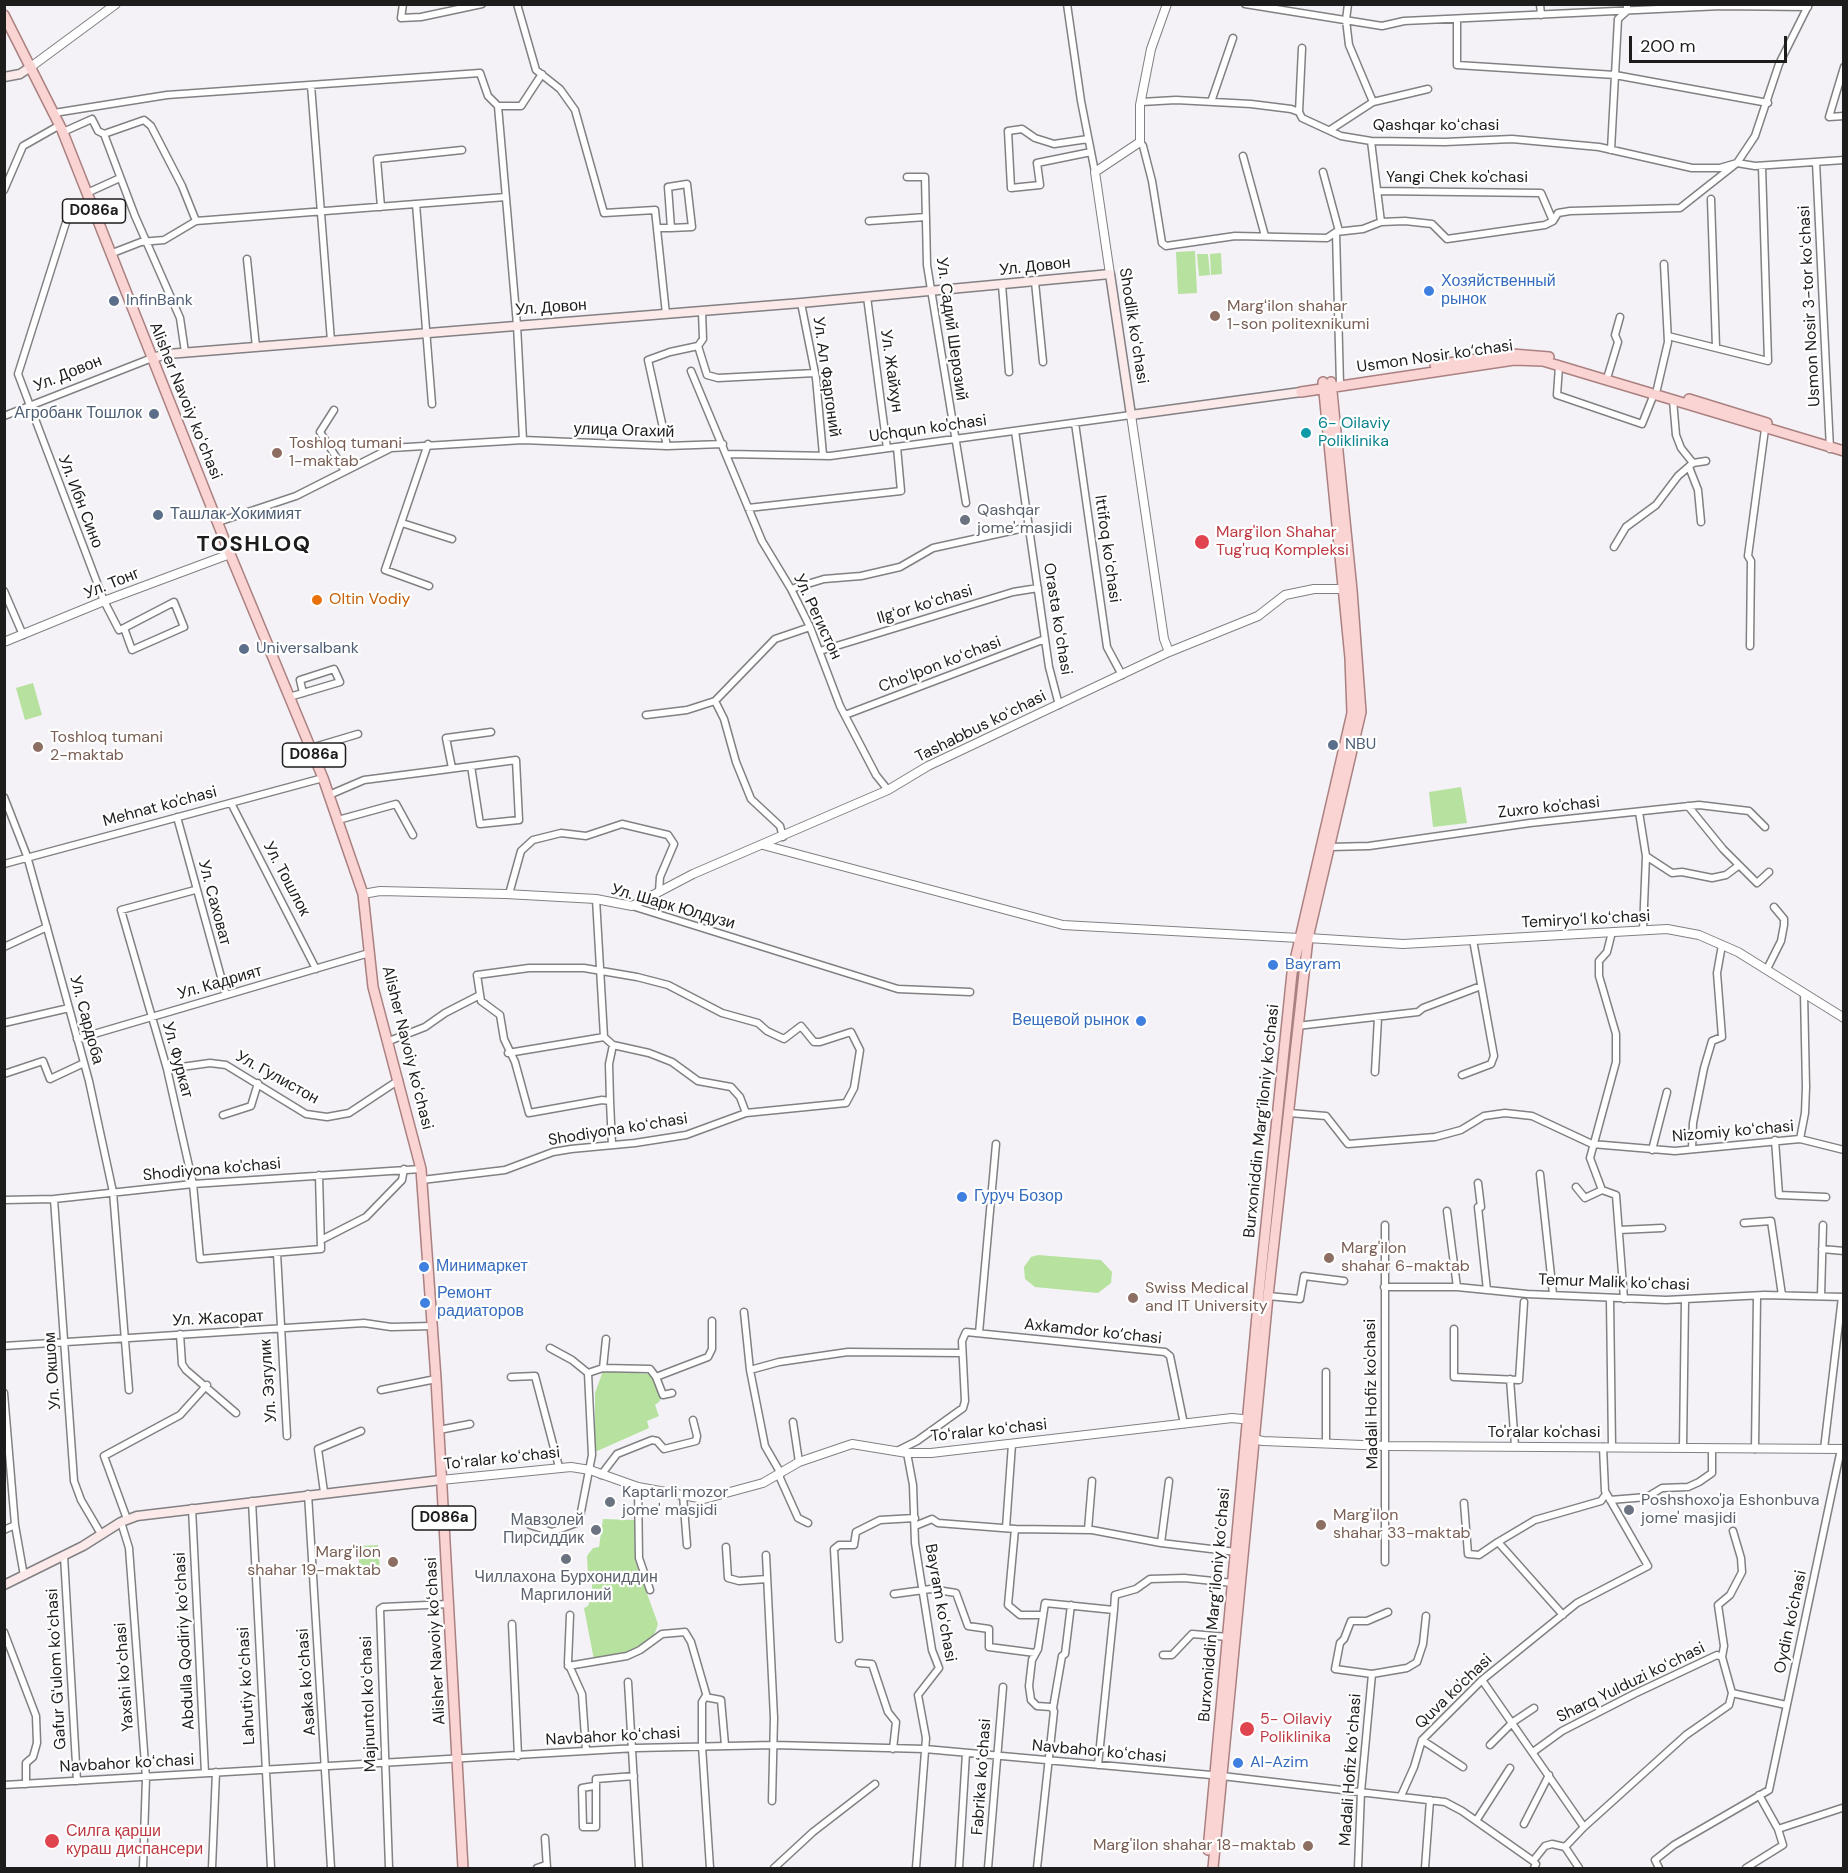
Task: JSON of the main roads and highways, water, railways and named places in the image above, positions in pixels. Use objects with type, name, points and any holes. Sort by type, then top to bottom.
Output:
[{"type":"main road","name":"Alisher Navoiy koʻchasi","points":[[4,15],[32,66],[62,129],[110,254],[323,778],[363,894],[373,987],[422,1169],[433,1326],[463,1869]]},
{"type":"main road","points":[[4,77],[20,74],[32,66]]},
{"type":"main road","name":"Ул. Довон","points":[[152,358],[185,352],[801,303],[1110,274]]},
{"type":"main road","name":"Shodlik koʻchasi","points":[[1110,274],[1131,415]]},
{"type":"main road","name":"Usmon Nosir ko‘chasi","points":[[1131,415],[1301,392],[1331,384],[1522,353],[1548,356],[1633,385]]},
{"type":"main road","name":"Usmon Nosir ko‘chasi","points":[[1331,384],[1514,360],[1543,361],[1633,385],[1835,449]]},
{"type":"main road","name":"Burxoniddin Marg’iloniy ko’chasi","points":[[1252,1420],[1289,1113],[1303,938],[1330,847],[1360,712],[1331,384]]},
{"type":"main road","name":"Usmon Nosir ko‘chasi","points":[[1655,392],[1673,400],[1835,449]]},
{"type":"main road","name":"Burxoniddin Marg’iloniy ko’chasi","points":[[1207,1869],[1252,1420],[1281,1081],[1303,938],[1352,713],[1348,590]]},
{"type":"main road","name":"Burxoniddin Marg’iloniy ko’chasi","points":[[1213,1869],[1228,1637],[1250,1439]]},
{"type":"main road","name":"Toʻralar koʻchasi","points":[[4,1585],[64,1556],[124,1520],[192,1508],[441,1480]]},
{"type":"place","name":"Хозяйственный рынок","points":[[1429,291]]},
{"type":"place","name":"InfinBank","points":[[114,301]]},
{"type":"place","name":"Margʻilon shahar 1-son politexnikumi","points":[[1215,316]]},
{"type":"place","name":"Агробанк Тошлок","points":[[154,414]]},
{"type":"place","name":"6- Oilaviy Poliklinika","points":[[1306,433]]},
{"type":"place","name":"Toshloq tumani 1-maktab","points":[[277,453]]},
{"type":"place","name":"Ташлак Хокимият","points":[[158,515]]},
{"type":"place","name":"Qashqar jome' masjidi","points":[[965,520]]},
{"type":"place","name":"Marg'ilon Shahar Tug'ruq Kompleksi","points":[[1202,542]]},
{"type":"place","name":"Oltin Vodiy","points":[[317,600]]},
{"type":"place","name":"Universalbank","points":[[244,649]]},
{"type":"place","name":"NBU","points":[[1333,745]]},
{"type":"place","name":"Toshloq tumani 2-maktab","points":[[38,747]]},
{"type":"place","name":"Bayram","points":[[1273,965]]},
{"type":"place","name":"Вещевой рынок","points":[[1141,1021]]},
{"type":"place","name":"Гуруч Бозор","points":[[962,1197]]},
{"type":"place","name":"Marg'ilon shahar 6-maktab","points":[[1329,1258]]},
{"type":"place","name":"Минимаркет","points":[[424,1267]]},
{"type":"place","name":"Swiss Medical and IT University","points":[[1133,1298]]},
{"type":"place","name":"Ремонт радиаторов","points":[[425,1303]]},
{"type":"place","name":"Kaptarli mozor jome' masjidi","points":[[610,1502]]},
{"type":"place","name":"Poshshoxo'ja Eshonbuva jome' masjidi","points":[[1629,1510]]},
{"type":"place","name":"Marg'ilon shahar 33-maktab","points":[[1321,1525]]},
{"type":"place","name":"Мавзолей Пирсиддик","points":[[596,1530]]},
{"type":"place","name":"Чиллахона Бурхониддин Маргилоний","points":[[566,1559]]},
{"type":"place","name":"Marg'ilon shahar 19-maktab","points":[[393,1562]]},
{"type":"place","name":"5- Oilaviy Poliklinika","points":[[1247,1729]]},
{"type":"place","name":"Al-Azim","points":[[1238,1763]]},
{"type":"place","name":"Силга қарши кураш диспансери","points":[[52,1841]]},
{"type":"place","name":"Marg'ilon shahar 18-maktab","points":[[1308,1846]]},
{"type":"district","name":"TOSHLOQ","points":[[254,545]]}]
